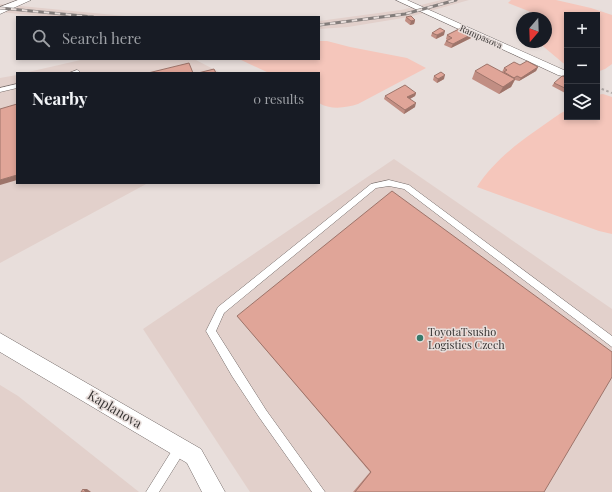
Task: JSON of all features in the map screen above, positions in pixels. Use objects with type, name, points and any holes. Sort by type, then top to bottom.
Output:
[{"type":"street","points":[[0,11],[13,4],[27,0]]},
{"type":"street","name":"Rampasova","points":[[400,0],[562,73]]},
{"type":"street","name":"Kaplanova","points":[[0,342],[194,456],[214,492]]},
{"type":"lane","points":[[0,90],[16,86]]},
{"type":"lane","points":[[319,492],[291,456],[211,331],[221,310],[374,186],[389,183],[406,187],[612,342]]},
{"type":"lane","points":[[152,492],[180,448]]},
{"type":"path","points":[[600,88],[612,93]]},
{"type":"shaded area","points":[[441,0],[469,0],[409,17],[348,27],[320,29],[320,21],[401,10]]},
{"type":"shaded area","points":[[511,0],[556,0],[591,8],[612,15],[612,64],[600,71],[600,12],[564,12],[564,64],[545,48],[552,48],[552,12],[531,12],[508,3]]},
{"type":"shaded area","points":[[0,4],[125,16],[41,16],[0,12]]},
{"type":"shaded area","points":[[320,41],[327,41],[407,58],[426,68],[358,104],[348,107],[328,107],[320,104],[320,72],[267,72],[241,60],[320,60]]},
{"type":"shaded area","points":[[81,60],[196,60],[219,72],[28,72]]},
{"type":"shaded area","points":[[16,75],[16,184],[146,184],[0,263],[0,78]]},
{"type":"shaded area","points":[[600,94],[612,97],[612,234],[599,231],[477,187],[485,175],[504,155],[561,113],[564,112],[564,120],[600,120]]},
{"type":"shaded area","name":"ToyotaTsusho Logistics Czech","points":[[394,159],[612,309],[612,492],[250,492],[143,329]]},
{"type":"shaded area","points":[[0,385],[18,396],[139,492],[0,492]]},
{"type":"building","points":[[411,16],[415,20],[411,21],[406,17]]},
{"type":"building","points":[[440,28],[445,31],[437,35],[432,33]]},
{"type":"building","points":[[461,28],[472,34],[453,44],[446,41],[452,38],[447,35]]},
{"type":"building","points":[[527,61],[538,67],[521,78],[517,76],[514,78],[504,72],[507,70],[504,68],[514,62],[520,65]]},
{"type":"building","points":[[189,63],[193,72],[152,72]]},
{"type":"building","points":[[487,64],[515,79],[503,87],[475,71]]},
{"type":"building","points":[[214,69],[216,72],[202,72]]},
{"type":"building","points":[[441,72],[445,75],[438,79],[434,76]]},
{"type":"building","points":[[562,76],[564,77],[564,88],[554,83]]},
{"type":"building","points":[[405,85],[416,93],[407,97],[416,103],[405,110],[385,96]]},
{"type":"building","points":[[16,104],[16,175],[0,180],[0,109]]},
{"type":"building","name":"ToyotaTsusho Logistics Czech","points":[[392,191],[612,352],[612,377],[544,492],[355,492],[371,472],[237,316]]},
{"type":"railway","points":[[320,25],[405,14],[456,0]]},
{"type":"railway","points":[[0,8],[83,16]]},
{"type":"place","name":"ToyotaTsusho Logistics Czech","points":[[420,338]]}]
